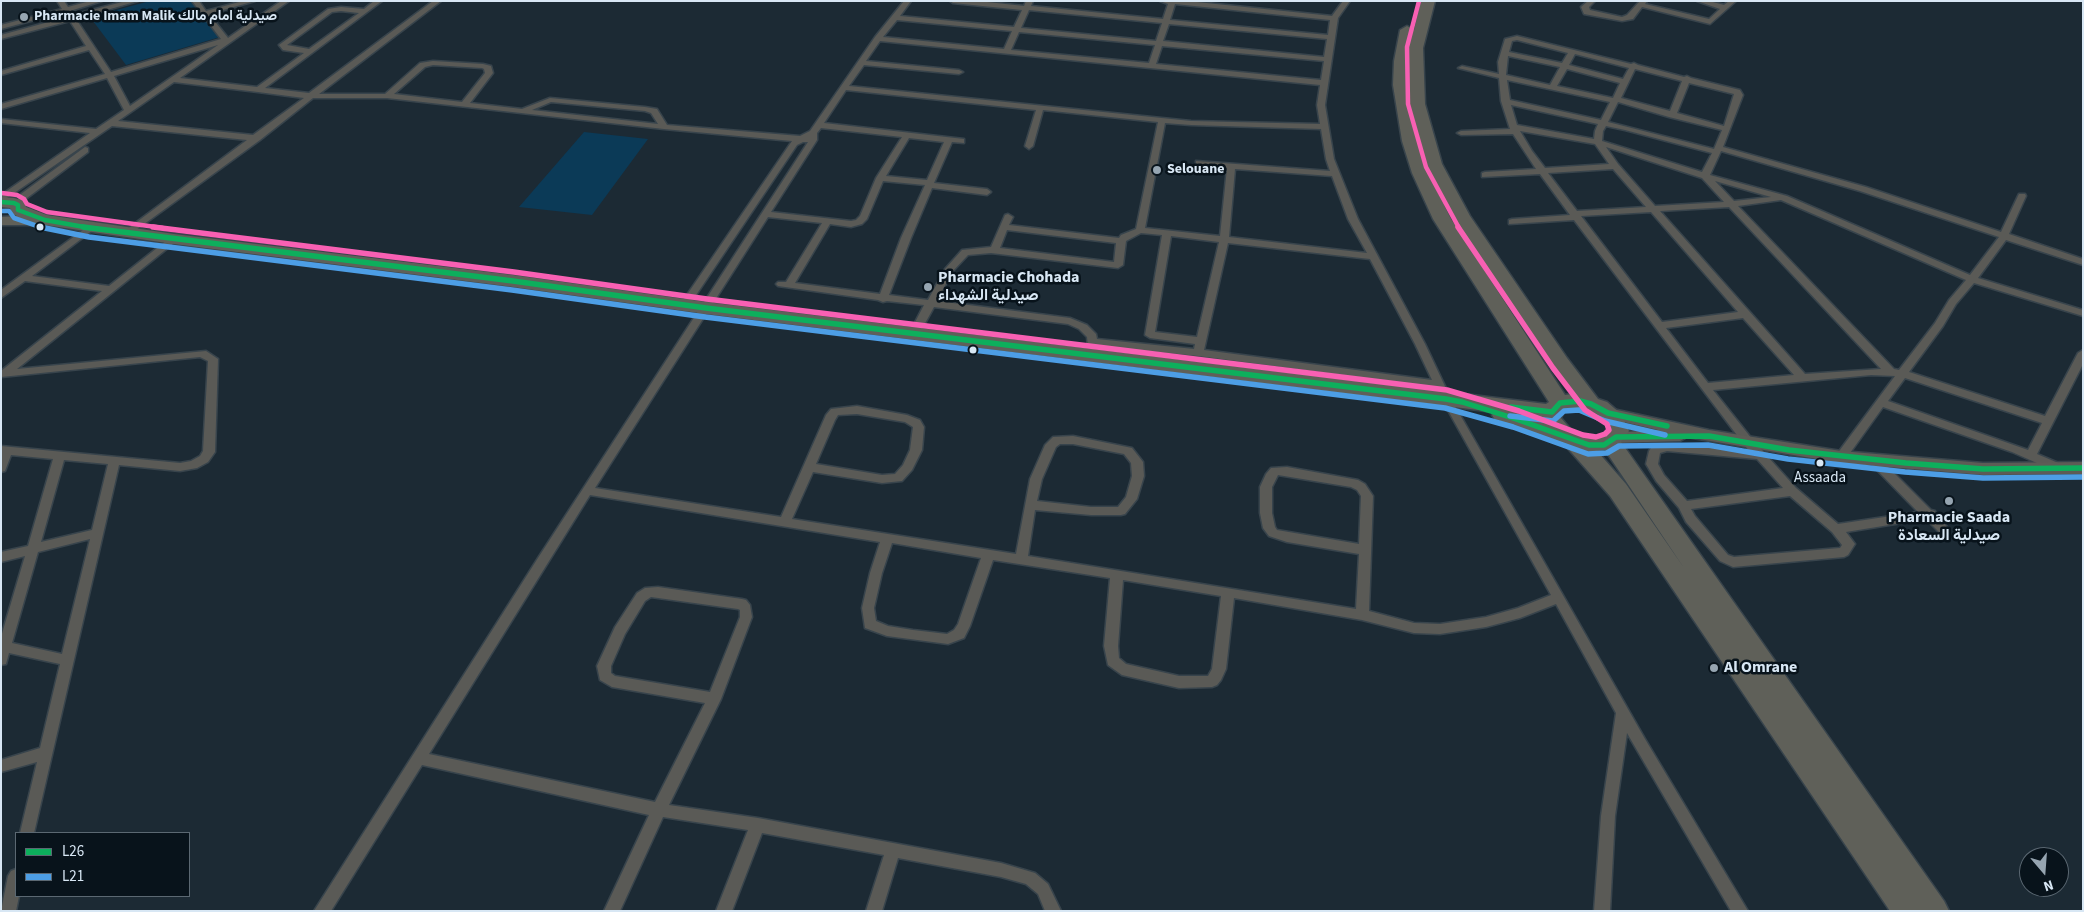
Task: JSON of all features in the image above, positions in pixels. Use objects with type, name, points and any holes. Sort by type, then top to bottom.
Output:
[{"type":"highway","points":[[1415,1],[1408,21],[1401,61],[1400,85],[1410,141],[1420,173],[1442,219],[1556,408],[1553,424],[1588,455],[1618,490],[1907,911]]},
{"type":"highway","points":[[1428,1],[1416,48],[1416,77],[1417,104],[1434,164],[1466,224],[1560,363],[1617,425],[1619,431],[1613,440],[1589,445],[1448,395]]},
{"type":"highway","points":[[44,220],[8,201],[3,221],[44,220],[90,228],[914,334],[1093,349],[1556,408],[1580,401],[1600,408]]},
{"type":"highway","points":[[1613,440],[1934,911]]},
{"type":"street","points":[[60,1],[70,19],[108,74],[128,110]]},
{"type":"street","points":[[1,27],[99,1]]},
{"type":"street","points":[[1,37],[135,1]]},
{"type":"street","points":[[195,1],[228,40]]},
{"type":"street","points":[[206,13],[252,1]]},
{"type":"street","points":[[8,201],[96,132],[286,1]]},
{"type":"street","points":[[8,201],[24,196],[119,124],[297,1]]},
{"type":"street","points":[[258,90],[379,1]]},
{"type":"street","points":[[129,232],[438,1]]},
{"type":"street","points":[[322,911],[542,561],[589,492],[766,214],[819,125],[878,39],[908,1]]},
{"type":"street","points":[[953,1],[1029,5],[1330,37]]},
{"type":"street","points":[[1163,1],[1215,4],[1334,18]]},
{"type":"street","points":[[1256,10],[1258,1]]},
{"type":"street","points":[[1347,1],[1334,18],[1321,105],[1323,127],[1330,159],[1353,219],[1622,712],[1740,911]]},
{"type":"street","points":[[1592,1],[1585,7],[1587,12],[1622,19],[1630,17],[1643,3],[1710,22],[1733,1]]},
{"type":"street","points":[[1700,1],[1726,8]]},
{"type":"street","points":[[1152,66],[1172,2]]},
{"type":"street","points":[[1006,52],[1029,5]]},
{"type":"street","points":[[310,52],[286,48],[283,45],[330,10],[341,9],[365,12]]},
{"type":"street","points":[[896,18],[1327,59]]},
{"type":"street","points":[[1705,176],[1727,129],[1739,95],[1730,89],[1687,78],[1514,37],[1509,39],[1504,53],[1501,76],[1505,100],[1515,129],[1542,172],[1748,442],[1763,456],[1792,491],[1836,529],[1849,544],[1844,552],[1734,562],[1724,558],[1690,519],[1684,506],[1660,478],[1652,464],[1655,451],[1667,447],[1763,456]]},
{"type":"street","points":[[878,39],[1324,83]]},
{"type":"street","points":[[1,107],[228,40],[241,40]]},
{"type":"street","points":[[1,73],[91,47]]},
{"type":"street","points":[[1553,87],[1573,51]]},
{"type":"street","points":[[1504,53],[1624,82]]},
{"type":"street","points":[[862,62],[959,72]]},
{"type":"street","points":[[388,96],[423,65],[433,63],[483,66],[488,68],[489,73],[465,104]]},
{"type":"street","points":[[1634,66],[1597,136],[1598,142],[1615,166],[1803,379]]},
{"type":"street","points":[[1462,68],[1616,100],[1727,129]]},
{"type":"street","points":[[1672,114],[1687,78]]},
{"type":"street","points":[[172,80],[311,96],[388,96],[664,127],[800,139],[813,136]]},
{"type":"street","points":[[845,88],[1162,120],[1234,125],[1323,127]]},
{"type":"street","points":[[523,110],[550,100],[651,110],[654,111],[664,127]]},
{"type":"street","points":[[1505,100],[1718,150],[1855,186],[2083,262]]},
{"type":"street","points":[[593,118],[606,105]]},
{"type":"street","points":[[1030,146],[1040,108]]},
{"type":"street","points":[[1140,230],[1162,120]]},
{"type":"street","points":[[1,121],[107,133]]},
{"type":"street","points":[[109,123],[257,138]]},
{"type":"street","points":[[819,125],[961,141]]},
{"type":"street","points":[[1461,133],[1515,129],[1543,131],[1598,142],[1705,176],[1784,198],[1972,279],[2083,313]]},
{"type":"street","points":[[766,214],[851,224],[861,221],[880,178],[907,135]]},
{"type":"street","points":[[685,305],[769,178],[794,143],[800,139]]},
{"type":"street","points":[[882,299],[949,140]]},
{"type":"street","points":[[1199,163],[1336,174]]},
{"type":"street","points":[[1198,353],[1224,241],[1231,166]]},
{"type":"street","points":[[1485,175],[1615,166]]},
{"type":"street","points":[[1705,176],[1730,204],[1897,373]]},
{"type":"street","points":[[880,178],[987,192]]},
{"type":"street","points":[[1841,457],[1880,402],[1897,373],[1940,324],[1952,302],[2004,236],[2022,196]]},
{"type":"street","points":[[1512,222],[1784,198]]},
{"type":"street","points":[[994,251],[1008,217]]},
{"type":"street","points":[[827,222],[785,285],[882,299],[1070,321],[1083,327],[1092,336],[1093,349],[1198,353],[1448,395]]},
{"type":"street","points":[[1004,227],[1120,241]]},
{"type":"street","points":[[1,294],[90,228]]},
{"type":"street","points":[[914,334],[932,304],[948,271],[965,252],[973,250],[1118,265],[1120,241],[1124,237],[1140,230],[1374,257]]},
{"type":"street","points":[[1167,234],[1150,335],[1201,341]]},
{"type":"street","points":[[3,375],[174,239]]},
{"type":"street","points":[[23,278],[110,289]]},
{"type":"street","points":[[1659,326],[1747,314]]},
{"type":"street","points":[[1,468],[4,450],[180,468],[193,465],[204,459],[209,452],[213,359],[202,353],[3,375]]},
{"type":"street","points":[[2031,455],[2083,353]]},
{"type":"street","points":[[1705,387],[1897,373],[2048,421]]},
{"type":"street","points":[[1880,402],[2031,455],[2059,468]]},
{"type":"street","points":[[1600,408],[1709,436],[1841,457],[1983,469],[2083,468]]},
{"type":"street","points":[[785,522],[810,468],[830,418],[835,412],[857,410],[907,419],[916,422],[919,427],[916,450],[908,467],[898,478],[882,479],[810,468]]},
{"type":"street","points":[[1613,440],[1709,436]]},
{"type":"street","points":[[1021,560],[1031,505],[1036,478],[1051,444],[1057,440],[1073,440],[1117,448],[1128,451],[1137,462],[1138,476],[1130,499],[1121,512],[1091,512],[1031,505]]},
{"type":"street","points":[[60,456],[2,651],[66,660]]},
{"type":"street","points":[[1874,460],[1931,514],[1943,528]]},
{"type":"street","points":[[26,832],[114,462]]},
{"type":"street","points":[[1362,615],[1365,550],[1367,496],[1360,486],[1354,483],[1287,471],[1275,471],[1266,487],[1266,513],[1269,528],[1273,533],[1287,538],[1365,550]]},
{"type":"street","points":[[1684,506],[1792,491]]},
{"type":"street","points":[[589,492],[1228,592],[1362,615],[1414,628],[1459,628],[1520,613],[1559,597]]},
{"type":"street","points":[[1836,529],[1931,514]]},
{"type":"street","points":[[1,557],[97,533]]},
{"type":"street","points":[[888,539],[876,573],[868,608],[870,624],[887,631],[948,639],[959,634],[964,626],[988,555]]},
{"type":"street","points":[[1117,574],[1111,646],[1114,661],[1122,669],[1179,682],[1212,681],[1216,676],[1219,669],[1228,592]]},
{"type":"street","points":[[612,911],[714,699],[746,617],[746,609],[742,604],[658,592],[649,592],[641,597],[620,631],[604,666],[605,676],[612,681],[714,699]]},
{"type":"street","points":[[1602,911],[1608,816],[1622,712]]},
{"type":"street","points":[[1,766],[46,753]]},
{"type":"street","points":[[418,758],[659,810],[758,825],[1001,870],[1030,878],[1043,889],[1053,911]]},
{"type":"street","points":[[724,911],[758,825]]},
{"type":"street","points":[[874,911],[893,849]]},
{"type":"street","points":[[8,911],[15,880]]},
{"type":"shaded area","points":[[150,1],[190,1],[220,37],[126,65],[90,17]]},
{"type":"shaded area","points":[[584,132],[648,139],[592,215],[519,207]]},
{"type":"transit line","points":[[2,193],[17,195],[24,199],[27,204],[47,212],[91,219],[514,272],[707,299],[1447,390],[1519,411],[1583,435],[1596,437],[1605,434],[1609,430],[1607,424],[1585,410],[1553,368],[1454,221],[1426,167],[1408,104],[1407,47],[1419,1]]},
{"type":"transit line","name":"L26","points":[[1,202],[14,203],[18,205],[18,210],[45,220],[90,228],[513,281],[706,308],[1446,399],[1462,402],[1516,419],[1589,445],[1604,445],[1616,437],[1709,436],[1789,450],[1906,463],[1983,469],[2083,468]]},
{"type":"transit line","name":"L21","points":[[1,211],[9,211],[14,218],[43,228],[89,237],[512,290],[705,317],[1445,408],[1513,427],[1588,454],[1607,453],[1619,446],[1708,445],[1788,459],[1905,472],[1983,478],[2083,477]]},
{"type":"transit line","name":"L26","points":[[1511,407],[1552,412],[1560,403],[1580,401],[1591,404],[1608,413],[1667,426]]},
{"type":"transit line","name":"L21","points":[[1510,416],[1553,421],[1564,411],[1579,410],[1605,421],[1665,435]]},
{"type":"place","name":"Pharmacie Imam Malik صيدلية امام مالك","points":[[24,17]]},
{"type":"place","name":"Selouane","points":[[1157,170]]},
{"type":"place","name":"Pharmacie Chohada صيدلية الشهداء","points":[[928,287]]},
{"type":"place","name":"Assaada","points":[[1820,463]]},
{"type":"place","name":"Pharmacie Saada صيدلية السعادة","points":[[1949,501]]},
{"type":"place","name":"Al Omrane","points":[[1714,668]]}]
